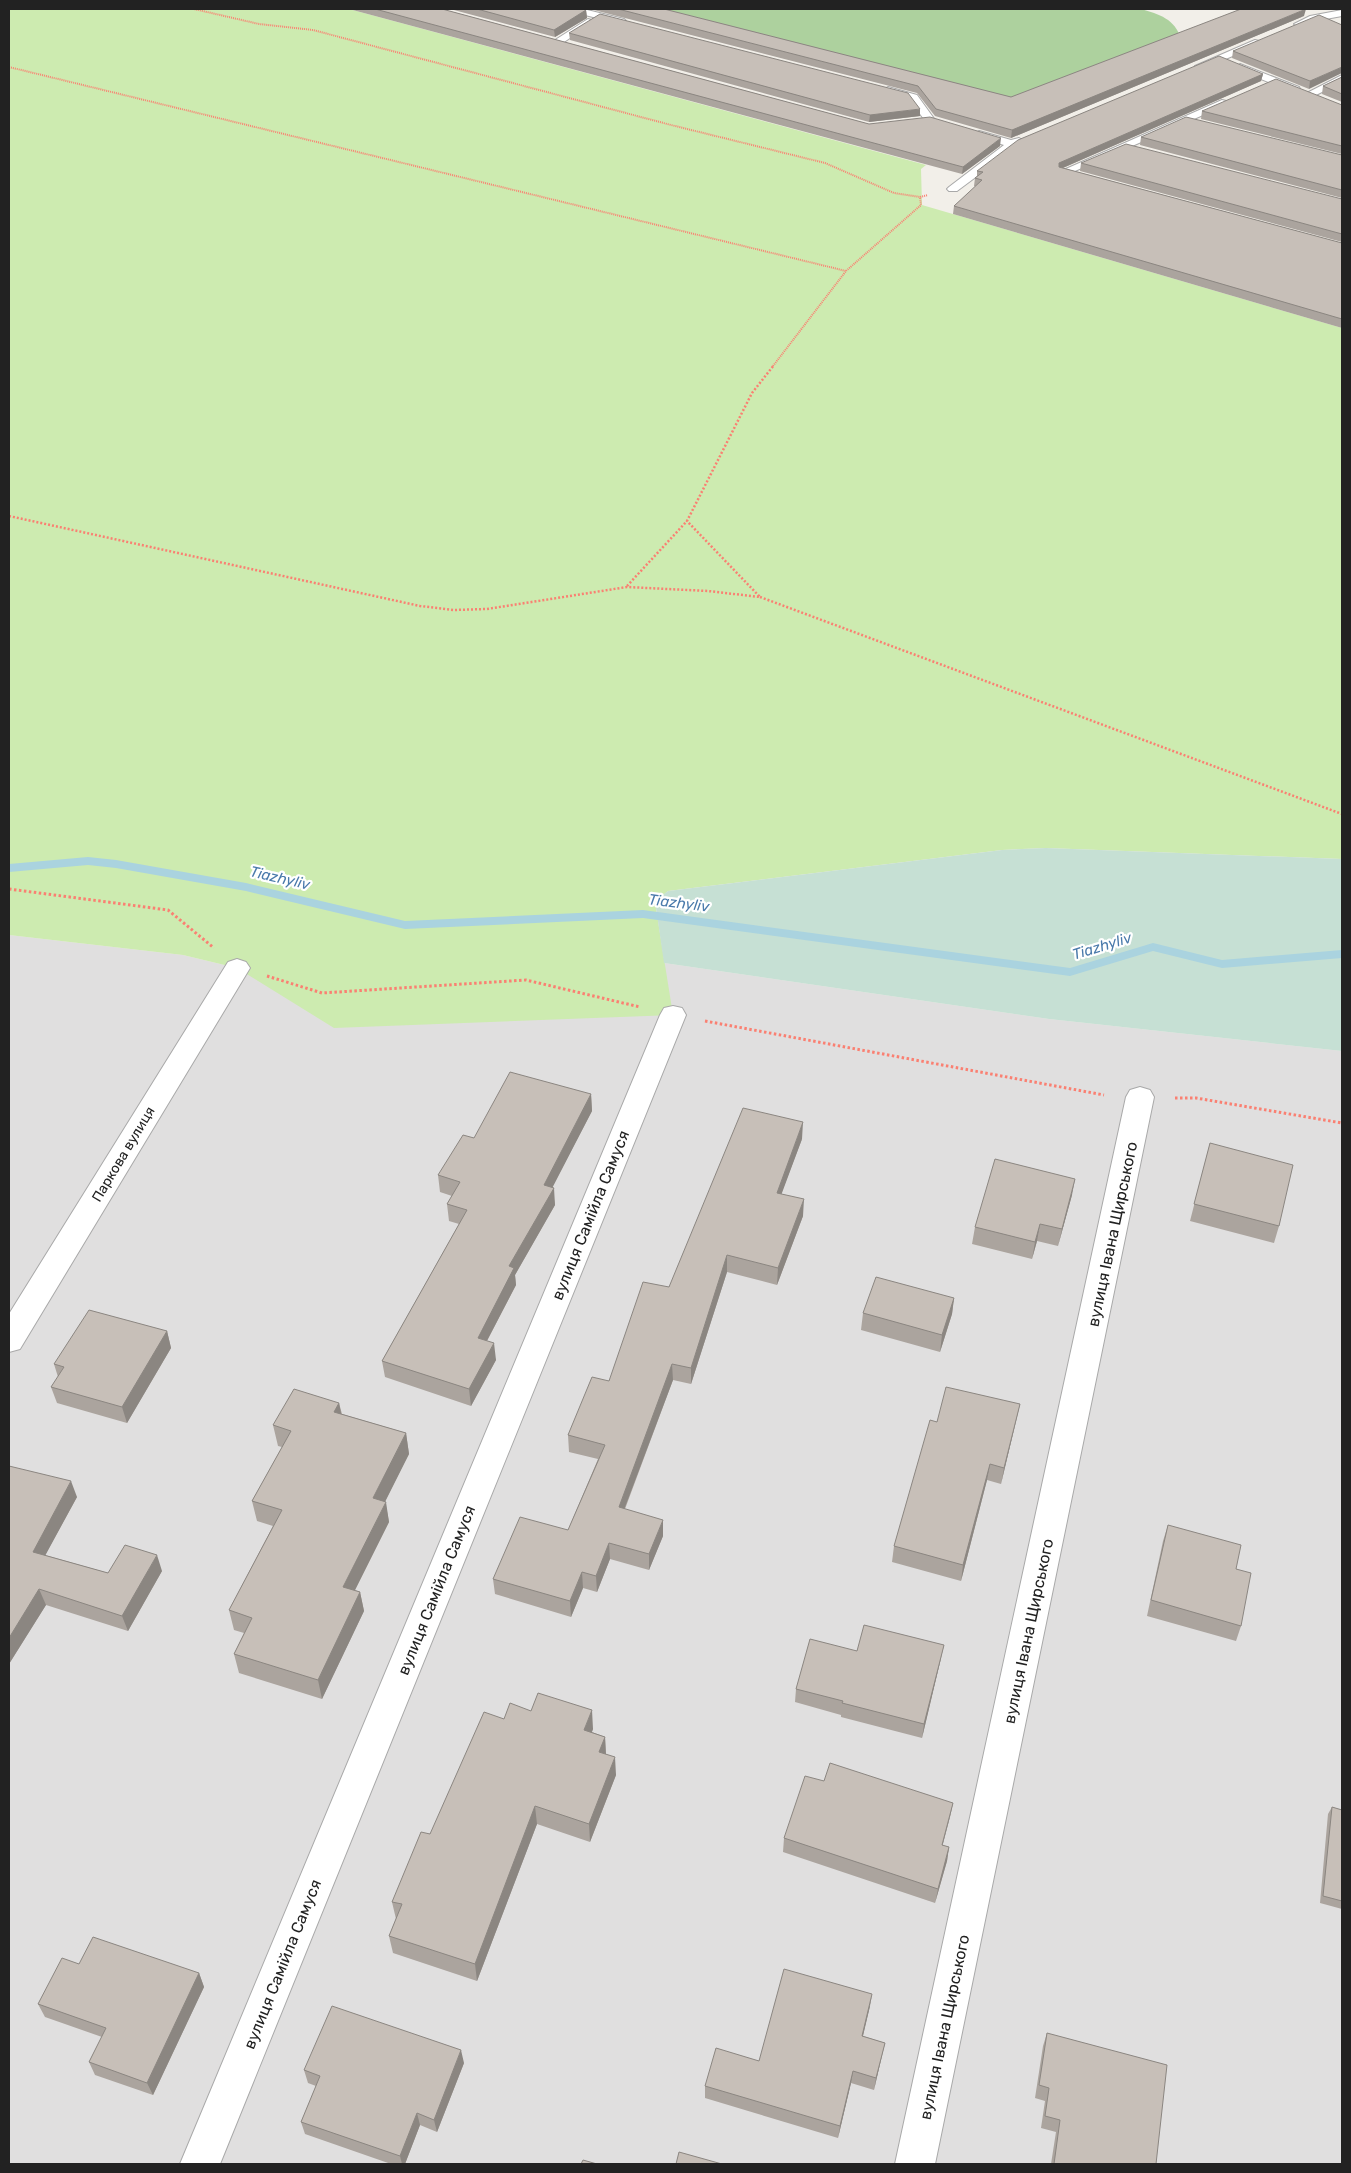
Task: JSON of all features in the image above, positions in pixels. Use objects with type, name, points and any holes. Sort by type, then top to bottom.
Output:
[{"type":"street","name":"Паркова вулиця","points":[[9,1340],[237,968]]},
{"type":"street","name":"вулиця Самійла Самуся","points":[[200,2164],[672,1015]]},
{"type":"street","name":"вулиця Івана Щирського","points":[[916,2164],[1140,1097]]},
{"type":"lane","points":[[572,9],[628,23]]},
{"type":"lane","points":[[1326,9],[1342,12]]},
{"type":"lane","points":[[1288,29],[1313,18],[1342,12]]},
{"type":"lane","points":[[576,47],[552,41],[599,16]]},
{"type":"lane","points":[[1192,69],[1262,40]]},
{"type":"lane","points":[[1219,58],[1325,101]]},
{"type":"lane","points":[[1308,95],[1342,78]]},
{"type":"lane","points":[[1256,89],[1274,81]]},
{"type":"lane","points":[[875,87],[913,97],[930,121]]},
{"type":"lane","points":[[1084,177],[1064,172],[1229,100]]},
{"type":"lane","points":[[1185,120],[1203,124]]},
{"type":"lane","points":[[967,130],[1012,144]]},
{"type":"lane","points":[[953,189],[1012,144],[1030,136]]},
{"type":"lane","points":[[1124,146],[1143,151]]},
{"type":"path","points":[[194,9],[259,24],[313,30],[671,125],[825,163],[894,193],[920,197],[953,189]]},
{"type":"path","points":[[9,67],[846,271]]},
{"type":"path","points":[[627,586],[687,521],[752,393],[846,271],[921,205],[920,197]]},
{"type":"path","points":[[9,516],[44,526],[420,606],[454,610],[487,609],[627,586],[708,591],[760,597],[1342,814]]},
{"type":"path","points":[[687,521],[760,597]]},
{"type":"path","points":[[9,889],[168,910],[237,968],[322,993],[526,980],[672,1015],[1114,1097],[1196,1098],[1342,1123]]},
{"type":"shaded area","points":[[9,935],[183,955],[237,968],[672,1015],[664,963],[1049,1019],[1342,1051],[1342,2164],[9,2164]]},
{"type":"green space","points":[[9,9],[349,9],[926,165],[921,169],[922,205],[1342,328],[1342,859],[1046,848],[1002,850],[668,891],[655,902],[673,1015],[334,1028],[237,968],[183,955],[9,935]]},
{"type":"green space","points":[[664,9],[1141,9],[1166,18],[1175,27],[1181,39],[1021,100]]},
{"type":"green space","points":[[1046,848],[1342,859],[1342,1051],[1049,1019],[664,963],[655,901],[668,891],[1002,850]]},
{"type":"building","points":[[375,9],[442,9],[869,124],[930,117],[1001,138],[963,167]]},
{"type":"building","points":[[477,9],[582,9],[586,10],[554,30]]},
{"type":"building","points":[[618,9],[664,9],[1011,97],[1241,9],[1306,9],[1012,130],[936,109],[918,86]]},
{"type":"building","points":[[600,14],[908,93],[920,109],[870,115],[569,33]]},
{"type":"building","points":[[1319,15],[1342,25],[1342,67],[1310,81],[1233,51]]},
{"type":"building","points":[[1219,56],[1263,74],[1059,163],[1059,167],[1342,243],[1342,319],[954,206],[982,180],[975,178],[983,172],[977,171],[1018,140]]},
{"type":"building","points":[[1342,77],[1342,94],[1323,86]]},
{"type":"building","points":[[1276,79],[1342,105],[1342,146],[1202,111]]},
{"type":"building","points":[[1186,117],[1342,155],[1342,190],[1141,137]]},
{"type":"building","points":[[1126,144],[1342,199],[1342,234],[1081,163]]},
{"type":"building","points":[[510,1072],[591,1094],[544,1185],[554,1188],[509,1266],[514,1268],[478,1338],[494,1343],[469,1389],[382,1361],[467,1210],[447,1204],[460,1182],[438,1175],[463,1135],[474,1138]]},
{"type":"building","points":[[743,1108],[803,1122],[777,1193],[804,1199],[778,1268],[727,1255],[691,1368],[672,1364],[619,1507],[663,1520],[649,1554],[609,1543],[596,1576],[582,1572],[570,1601],[493,1579],[520,1517],[568,1530],[605,1445],[568,1435],[592,1377],[609,1381],[643,1282],[669,1287]]},
{"type":"building","points":[[1210,1143],[1293,1165],[1279,1226],[1194,1204]]},
{"type":"building","points":[[995,1159],[1075,1179],[1062,1229],[1040,1224],[1035,1242],[975,1227]]},
{"type":"building","points":[[876,1277],[954,1298],[942,1335],[863,1313]]},
{"type":"building","points":[[89,1310],[167,1331],[122,1407],[51,1387],[64,1367],[54,1364]]},
{"type":"building","points":[[946,1387],[1020,1404],[1004,1468],[990,1464],[963,1565],[894,1546],[930,1420],[937,1422]]},
{"type":"building","points":[[294,1389],[339,1403],[334,1412],[406,1433],[373,1498],[386,1502],[343,1587],[360,1592],[318,1680],[234,1654],[252,1618],[229,1610],[282,1510],[252,1501],[291,1431],[273,1425]]},
{"type":"building","points":[[9,1466],[71,1481],[33,1552],[108,1573],[125,1545],[157,1555],[122,1616],[39,1589],[9,1638]]},
{"type":"building","points":[[1168,1525],[1241,1545],[1236,1569],[1251,1573],[1241,1626],[1151,1600]]},
{"type":"building","points":[[864,1625],[944,1645],[924,1724],[796,1689],[810,1639],[857,1651]]},
{"type":"building","points":[[538,1693],[592,1710],[584,1730],[605,1737],[599,1752],[615,1757],[589,1824],[535,1806],[475,1964],[389,1936],[402,1904],[392,1902],[421,1832],[430,1834],[484,1712],[504,1719],[510,1703],[531,1711]]},
{"type":"building","points":[[830,1763],[953,1803],[942,1845],[949,1847],[938,1889],[784,1838],[805,1776],[824,1781]]},
{"type":"building","points":[[1332,1807],[1342,1810],[1342,1901],[1323,1896]]},
{"type":"building","points":[[93,1937],[199,1973],[147,2083],[89,2062],[106,2028],[38,2004],[62,1958],[79,1964]]},
{"type":"building","points":[[784,1969],[872,1994],[862,2036],[885,2043],[876,2078],[853,2071],[840,2126],[705,2086],[716,2048],[759,2061]]},
{"type":"building","points":[[332,2006],[461,2050],[434,2120],[417,2113],[400,2156],[301,2122],[320,2076],[304,2070]]},
{"type":"building","points":[[1047,2033],[1167,2065],[1156,2164],[1054,2164],[1060,2120],[1045,2116],[1049,2088],[1039,2085]]},
{"type":"building","points":[[679,2152],[722,2164],[676,2164]]},
{"type":"building","points":[[583,2160],[597,2164],[581,2164]]},
{"type":"waterway","name":"Tiazhyliv","points":[[9,868],[88,861],[116,864],[246,887],[405,925],[643,914],[1070,972],[1153,947],[1222,964],[1342,954]]}]
